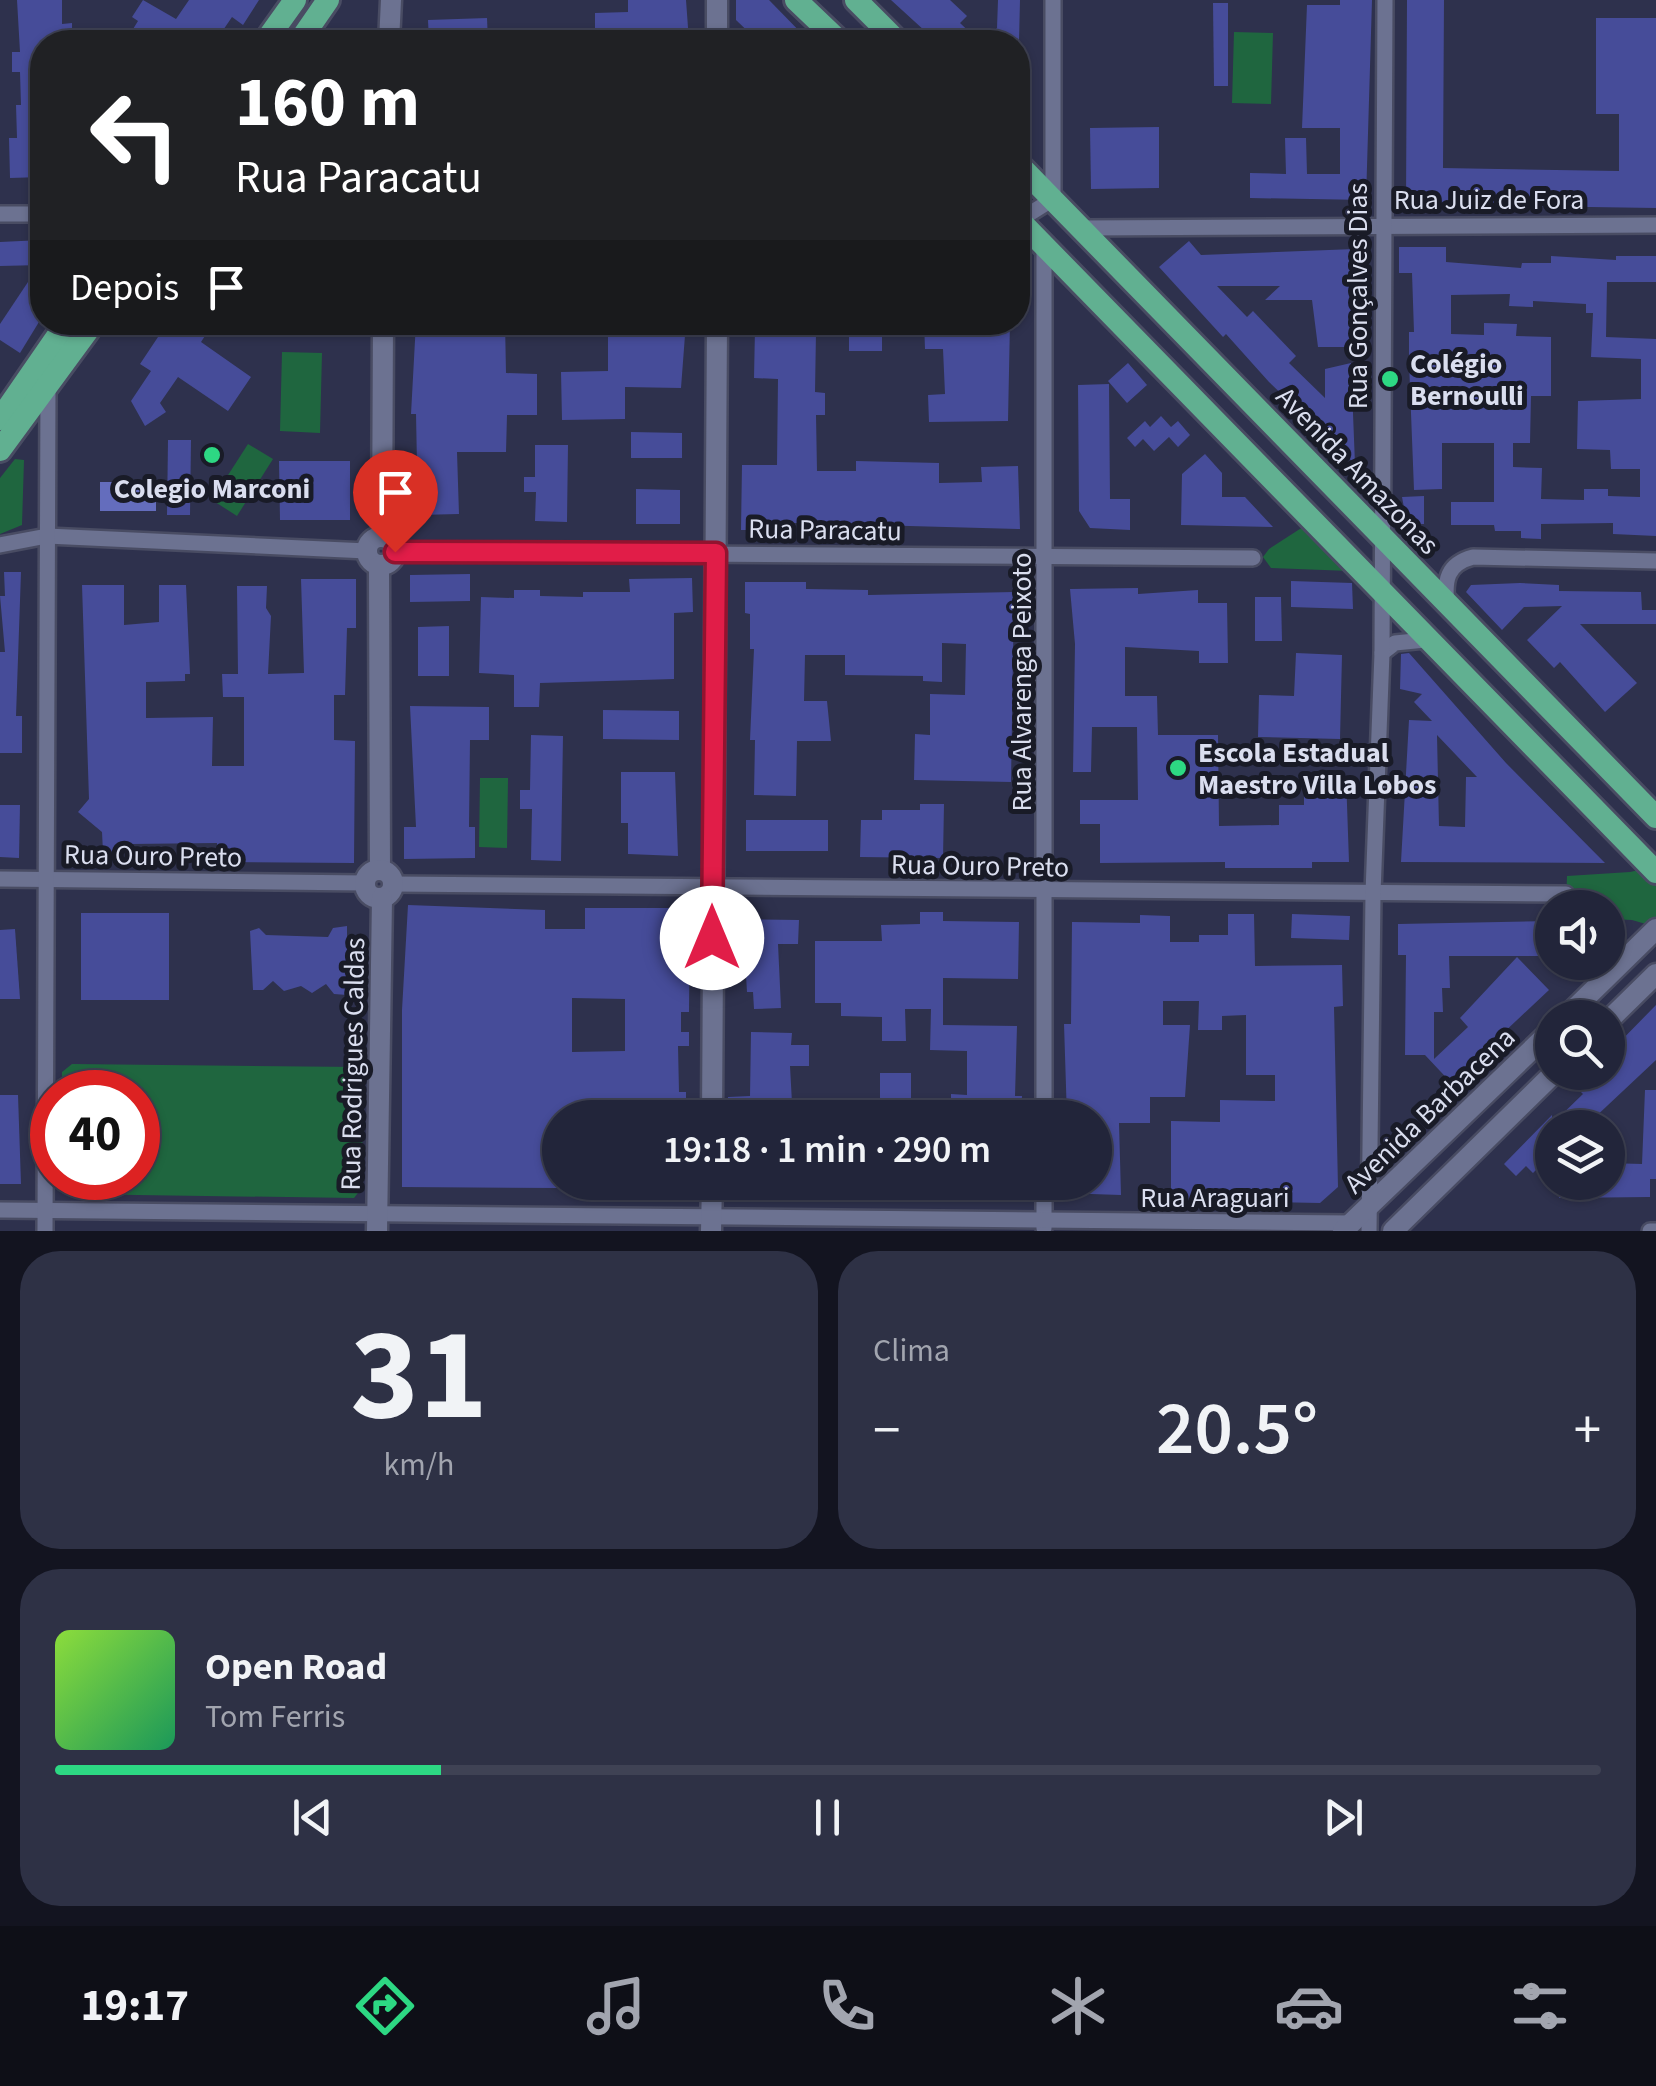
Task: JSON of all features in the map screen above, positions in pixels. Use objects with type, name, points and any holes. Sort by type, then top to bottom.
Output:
[{"type":"main road","points":[[273,30],[294,0]]},
{"type":"main road","points":[[307,30],[328,0]]},
{"type":"main road","points":[[796,0],[827,30]]},
{"type":"main road","points":[[856,0],[886,30]]},
{"type":"main road","name":"Avenida Amazonas","points":[[1030,176],[1656,817]]},
{"type":"main road","points":[[1030,232],[1656,872]]},
{"type":"main road","points":[[0,419],[58,335]]},
{"type":"main road","points":[[0,450],[84,335]]},
{"type":"street","points":[[717,0],[718,30]]},
{"type":"street","points":[[1030,213],[1052,199],[1052,0]]},
{"type":"street","name":"Rua Gonçalves Dias","points":[[1370,1204],[1373,892],[1382,653],[1385,0]]},
{"type":"street","points":[[0,214],[30,214]]},
{"type":"street","name":"Rua Juiz de Fora","points":[[1082,228],[1382,223],[1656,225]]},
{"type":"street","name":"Rua Alvarenga Peixoto","points":[[1044,247],[1044,1100]]},
{"type":"street","name":"Rua Rodrigues Caldas","points":[[377,1223],[383,335]]},
{"type":"street","points":[[712,1100],[717,335]]},
{"type":"street","points":[[45,1231],[48,380]]},
{"type":"street","name":"Rua Paracatu","points":[[0,545],[47,536],[381,551],[1254,558]]},
{"type":"street","points":[[1447,604],[1448,574],[1461,560],[1656,561]]},
{"type":"street","points":[[1382,653],[1396,643],[1425,640]]},
{"type":"street","name":"Rua Ouro Preto","points":[[0,879],[713,883],[1045,892],[1535,894]]},
{"type":"street","points":[[1583,1000],[1656,929]]},
{"type":"street","points":[[1625,1004],[1656,974]]},
{"type":"street","name":"Avenida Barbacena","points":[[1355,1229],[1370,1204],[1535,1046]]},
{"type":"street","points":[[1392,1231],[1536,1090]]},
{"type":"street","points":[[1044,1200],[1044,1226]]},
{"type":"street","name":"Rua Araguari","points":[[0,1210],[377,1223],[1355,1229]]},
{"type":"green space","points":[[1234,32],[1273,33],[1271,104],[1232,103]]},
{"type":"green space","points":[[282,352],[322,353],[320,433],[280,431]]},
{"type":"green space","points":[[248,444],[273,459],[237,516],[212,500]]},
{"type":"green space","points":[[15,459],[24,460],[22,525],[0,534],[0,478]]},
{"type":"green space","points":[[1306,525],[1350,571],[1271,568],[1263,557],[1269,549]]},
{"type":"green space","points":[[480,778],[508,778],[507,848],[479,847]]},
{"type":"green space","points":[[1656,866],[1656,927],[1625,920],[1625,890],[1567,890],[1567,876],[1630,872]]},
{"type":"green space","points":[[72,1064],[358,1067],[364,1076],[361,1189],[354,1198],[160,1195],[160,1070],[64,1070]]},
{"type":"water","points":[[100,482],[156,482],[156,511],[100,511]]},
{"type":"building","points":[[17,0],[62,0],[62,24],[72,23],[72,30],[30,30],[30,177],[10,178],[9,138],[17,138],[16,105],[21,105],[20,72],[12,72],[12,52],[20,52]]},
{"type":"building","points":[[143,0],[176,19],[189,0],[259,0],[243,25],[232,17],[223,30],[132,30],[138,21],[132,17]]},
{"type":"building","points":[[628,0],[686,0],[688,30],[595,30],[595,13],[628,12]]},
{"type":"building","points":[[736,0],[769,0],[798,30],[746,30],[736,20]]},
{"type":"building","points":[[891,0],[950,0],[967,16],[960,23],[967,30],[924,30]]},
{"type":"building","points":[[998,0],[1020,0],[1019,30],[997,28]]},
{"type":"building","points":[[1340,0],[1372,0],[1366,200],[1250,198],[1250,173],[1286,174],[1285,138],[1306,138],[1307,174],[1340,174],[1340,128],[1302,128],[1307,5],[1340,5]]},
{"type":"building","points":[[1407,0],[1444,0],[1443,168],[1619,171],[1619,114],[1596,114],[1596,18],[1656,18],[1656,208],[1406,204]]},
{"type":"building","points":[[1213,3],[1228,3],[1228,86],[1214,86]]},
{"type":"building","points":[[487,18],[488,30],[428,30],[428,20]]},
{"type":"building","points":[[1159,127],[1159,188],[1091,189],[1090,128]]},
{"type":"building","points":[[30,241],[30,265],[0,266],[0,242]]},
{"type":"building","points":[[1189,241],[1201,255],[1355,249],[1352,347],[1318,347],[1312,300],[1265,300],[1280,286],[1217,286],[1247,317],[1253,311],[1296,356],[1289,363],[1325,398],[1325,369],[1351,363],[1355,464],[1269,382],[1226,334],[1223,337],[1159,267]]},
{"type":"building","points":[[1399,247],[1446,247],[1446,262],[1521,268],[1522,263],[1551,263],[1551,256],[1616,260],[1616,256],[1656,256],[1656,282],[1607,282],[1606,337],[1656,339],[1656,536],[1613,534],[1613,523],[1541,524],[1541,539],[1521,538],[1521,531],[1495,531],[1494,525],[1451,525],[1451,502],[1494,502],[1494,443],[1442,443],[1442,489],[1414,490],[1409,362],[1409,332],[1414,332],[1412,273],[1399,273]],"holes":[[[1510,294],[1509,306],[1533,307],[1533,301],[1586,304],[1586,313],[1593,313],[1591,357],[1641,359],[1641,399],[1578,401],[1577,449],[1610,450],[1611,469],[1640,469],[1640,497],[1608,496],[1608,489],[1584,489],[1584,500],[1541,499],[1542,468],[1513,467],[1513,443],[1530,443],[1531,396],[1551,396],[1551,337],[1516,336],[1517,324],[1484,323],[1484,335],[1451,334],[1451,295]]]},
{"type":"building","points":[[30,279],[31,335],[20,353],[0,340],[0,324]]},
{"type":"building","points":[[159,335],[206,335],[201,342],[251,377],[228,411],[178,377],[160,403],[166,412],[145,426],[131,401],[151,371],[140,364]]},
{"type":"building","points":[[415,335],[505,335],[506,373],[537,374],[537,415],[507,415],[506,452],[457,452],[459,514],[418,515],[416,414],[411,414]]},
{"type":"building","points":[[608,335],[685,335],[681,388],[625,387],[625,419],[562,420],[561,372],[608,371]]},
{"type":"building","points":[[755,335],[816,335],[815,392],[825,393],[825,415],[816,415],[817,471],[856,471],[856,461],[939,463],[939,483],[982,482],[981,467],[1018,466],[1020,529],[837,524],[837,530],[812,530],[812,523],[769,523],[769,530],[741,530],[742,465],[777,465],[778,379],[754,378]]},
{"type":"building","points":[[849,335],[882,335],[882,351],[849,351]]},
{"type":"building","points":[[924,335],[1010,335],[1008,421],[929,422],[928,395],[945,394],[943,349],[925,349]]},
{"type":"building","points":[[1128,363],[1147,385],[1127,403],[1108,381]]},
{"type":"building","points":[[1109,384],[1110,499],[1130,499],[1130,530],[1090,528],[1079,511],[1078,385]]},
{"type":"building","points":[[1161,416],[1171,427],[1178,421],[1190,435],[1178,447],[1169,437],[1154,451],[1143,439],[1135,447],[1127,438],[1145,421],[1150,427]]},
{"type":"building","points":[[631,432],[682,433],[682,458],[631,458]]},
{"type":"building","points":[[168,440],[191,440],[190,515],[167,515]]},
{"type":"building","points":[[535,445],[568,445],[567,522],[535,521],[536,492],[524,492],[524,477],[535,477]]},
{"type":"building","points":[[1205,454],[1222,473],[1222,497],[1245,497],[1273,527],[1181,525],[1182,474]]},
{"type":"building","points":[[279,461],[350,461],[350,520],[280,520]]},
{"type":"building","points":[[636,489],[680,490],[680,524],[636,524]]},
{"type":"building","points":[[1424,496],[1424,524],[1407,524],[1402,497]]},
{"type":"building","points":[[4,572],[21,572],[16,716],[22,716],[22,753],[0,753],[0,652],[5,652],[0,596],[5,596]]},
{"type":"building","points":[[470,574],[470,601],[410,602],[410,575]]},
{"type":"building","points":[[692,578],[693,612],[674,613],[674,679],[540,683],[539,707],[514,707],[514,675],[479,673],[481,597],[514,598],[514,590],[540,590],[540,596],[583,597],[583,592],[630,592],[629,579]]},
{"type":"building","points":[[301,579],[356,579],[356,628],[347,628],[345,695],[334,695],[334,740],[355,741],[354,863],[217,862],[217,843],[130,844],[130,851],[103,852],[102,832],[78,812],[89,799],[82,585],[124,585],[124,625],[159,622],[159,585],[186,585],[190,674],[185,674],[185,681],[146,682],[146,718],[213,717],[212,766],[244,766],[244,697],[223,697],[222,674],[238,674],[237,586],[267,586],[266,608],[271,616],[268,674],[304,673]]},
{"type":"building","points":[[1291,581],[1352,583],[1353,609],[1291,607]]},
{"type":"building","points":[[745,582],[806,582],[806,589],[868,590],[868,595],[1014,592],[1011,782],[914,780],[915,734],[930,735],[930,694],[965,695],[966,644],[942,643],[942,682],[923,681],[923,676],[845,675],[845,655],[805,655],[804,701],[827,701],[831,741],[797,741],[796,796],[754,795],[755,740],[750,740],[754,649],[750,649],[750,614],[745,613]]},
{"type":"building","points":[[1471,585],[1559,585],[1559,591],[1641,592],[1642,610],[1656,610],[1656,624],[1580,624],[1637,683],[1605,712],[1560,662],[1554,668],[1527,640],[1562,606],[1524,607],[1502,630],[1466,592]]},
{"type":"building","points":[[1138,588],[1138,594],[1198,590],[1198,603],[1227,603],[1228,663],[1199,663],[1199,651],[1125,647],[1125,696],[1157,696],[1158,735],[1218,735],[1219,826],[1279,825],[1279,805],[1304,805],[1304,775],[1346,776],[1349,862],[1312,862],[1312,868],[1225,868],[1225,862],[1100,863],[1100,824],[1080,824],[1080,800],[1138,800],[1137,727],[1092,727],[1091,772],[1073,772],[1075,644],[1070,589]]},
{"type":"building","points":[[1255,597],[1281,597],[1282,641],[1255,641]]},
{"type":"building","points":[[449,626],[449,676],[418,676],[418,627]]},
{"type":"building","points":[[1296,653],[1342,655],[1340,739],[1258,737],[1259,695],[1294,696]]},
{"type":"building","points":[[1409,653],[1506,763],[1605,863],[1401,862],[1409,720],[1432,721],[1414,702],[1422,694],[1400,689],[1401,654]],"holes":[[[1437,735],[1477,777],[1466,777],[1465,827],[1439,826]]]},
{"type":"building","points":[[410,706],[489,707],[489,740],[470,740],[469,827],[475,827],[475,858],[404,859],[404,827],[416,827]]},
{"type":"building","points":[[603,710],[679,711],[679,740],[603,739]]},
{"type":"building","points":[[531,735],[563,736],[561,861],[531,860],[532,809],[520,809],[520,790],[530,790]]},
{"type":"building","points":[[621,772],[675,772],[678,856],[628,854],[628,823],[621,823]]},
{"type":"building","points":[[920,804],[944,804],[943,858],[860,857],[861,820],[882,820],[882,810],[920,810]]},
{"type":"building","points":[[0,805],[20,805],[19,858],[0,857]]},
{"type":"building","points":[[746,820],[828,820],[828,851],[746,851]]},
{"type":"building","points":[[408,905],[545,910],[545,929],[585,929],[585,908],[690,908],[689,1012],[681,1012],[681,1032],[689,1032],[689,1046],[678,1046],[679,1092],[686,1092],[686,1100],[542,1100],[542,1188],[402,1187],[402,1010]],"holes":[[[572,998],[625,999],[625,1051],[572,1052]]]},
{"type":"building","points":[[920,912],[943,912],[943,921],[1019,922],[1018,979],[943,978],[943,1025],[1017,1026],[1015,1096],[1022,1096],[1022,1100],[951,1100],[951,1094],[967,1095],[967,1051],[930,1050],[931,1009],[905,1009],[906,1041],[882,1041],[882,1017],[841,1016],[841,1003],[815,1003],[815,941],[882,941],[881,925],[920,924]]},
{"type":"building","points":[[81,913],[169,913],[169,1000],[81,1000]]},
{"type":"building","points":[[1228,914],[1254,914],[1255,966],[1342,965],[1343,1006],[1334,1007],[1338,1187],[1320,1203],[1171,1200],[1171,1121],[1220,1122],[1220,1100],[1275,1101],[1275,1075],[1246,1075],[1246,1015],[1222,1016],[1222,1030],[1198,1030],[1199,1001],[1163,1001],[1163,1025],[1190,1025],[1185,1097],[1150,1097],[1150,1123],[1119,1123],[1121,1195],[1112,1195],[1112,1100],[1066,1100],[1064,1024],[1071,1024],[1072,922],[1140,923],[1140,915],[1170,916],[1170,942],[1199,942],[1199,935],[1228,935]]},
{"type":"building","points":[[1292,914],[1350,916],[1349,940],[1291,938]]},
{"type":"building","points":[[735,919],[799,920],[798,944],[778,944],[781,1008],[754,1009],[753,992],[747,992],[744,943],[734,942]]},
{"type":"building","points":[[1535,921],[1535,956],[1449,956],[1450,988],[1442,988],[1443,1012],[1434,1012],[1434,1059],[1468,1027],[1460,1018],[1517,957],[1535,980],[1549,990],[1484,1051],[1489,1056],[1456,1088],[1425,1055],[1405,1055],[1406,955],[1398,955],[1398,924]]},
{"type":"building","points":[[347,926],[347,995],[334,994],[326,984],[312,993],[301,986],[284,991],[273,981],[263,990],[253,990],[250,931],[259,928],[266,935],[328,937],[333,928]]},
{"type":"building","points":[[15,929],[20,999],[0,999],[0,930]]},
{"type":"building","points":[[1656,1005],[1656,1060],[1625,1089],[1625,1037]]},
{"type":"building","points":[[751,1032],[792,1033],[791,1045],[809,1045],[809,1066],[790,1066],[792,1100],[728,1100],[750,1096]]},
{"type":"building","points":[[880,1073],[911,1073],[911,1100],[880,1100]]},
{"type":"building","points":[[1579,1090],[1624,1090],[1603,1110],[1566,1110],[1583,1094]]},
{"type":"building","points":[[1645,1090],[1656,1090],[1656,1179],[1650,1179],[1650,1197],[1625,1197],[1625,1164],[1642,1164]]},
{"type":"building","points":[[0,1095],[18,1095],[21,1184],[0,1184]]},
{"type":"building","points":[[1535,1132],[1535,1171],[1526,1166],[1516,1176],[1504,1164]]},
{"type":"place","name":"Colégio Bernoulli","points":[[1390,379]]},
{"type":"place","name":"Colegio Marconi","points":[[212,455]]},
{"type":"place","name":"Escola Estadual Maestro Villa Lobos","points":[[1178,768]]},
{"type":"route","points":[[395,552],[716,553],[712,938]]}]
